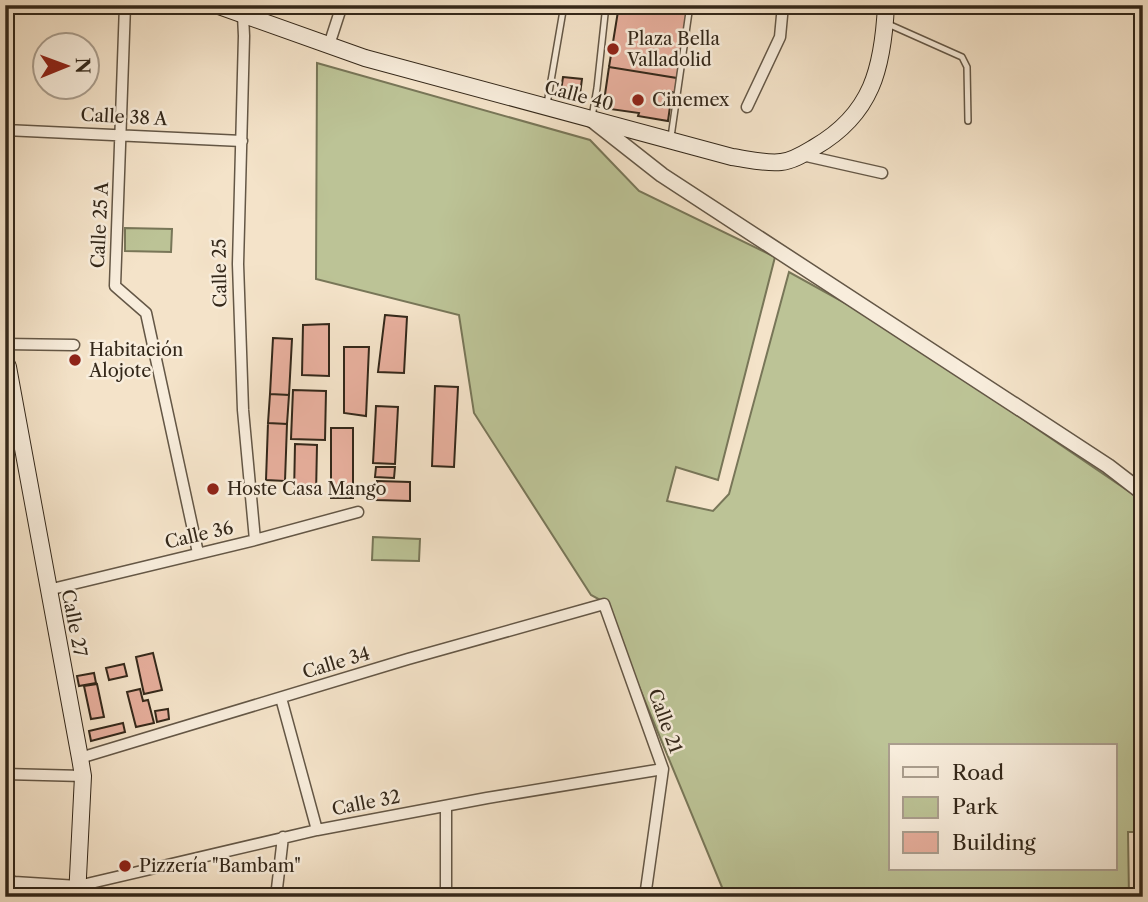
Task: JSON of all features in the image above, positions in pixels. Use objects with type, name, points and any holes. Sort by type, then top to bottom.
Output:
[{"type":"main road","name":"Calle 40","points":[[216,5],[241,10],[365,58],[671,141],[756,160],[780,162],[802,155],[826,141],[847,124],[867,99],[878,68],[886,5]]},
{"type":"main road","name":"Calle 27","points":[[5,360],[83,776],[78,891]]},
{"type":"street","name":"Calle 25 A","points":[[125,5],[115,286],[146,313],[198,553]]},
{"type":"street","points":[[329,45],[342,5]]},
{"type":"street","points":[[747,107],[780,37],[783,5]]},
{"type":"street","name":"Calle 25","points":[[241,10],[239,277],[243,410],[255,540]]},
{"type":"street","points":[[591,119],[662,175],[1097,459],[1143,493]]},
{"type":"street","name":"Calle 38 A","points":[[5,130],[242,141]]},
{"type":"street","points":[[802,155],[883,173]]},
{"type":"street","points":[[1142,288],[1143,271]]},
{"type":"street","points":[[5,344],[74,345]]},
{"type":"street","name":"Calle 36","points":[[48,590],[358,512]]},
{"type":"street","name":"Calle 34","points":[[80,758],[604,604]]},
{"type":"street","name":"Calle 21","points":[[604,604],[663,769],[645,897]]},
{"type":"street","points":[[281,698],[317,830]]},
{"type":"street","name":"Calle 32","points":[[78,891],[283,837],[663,769]]},
{"type":"street","points":[[5,774],[83,776]]},
{"type":"street","points":[[446,806],[446,897]]},
{"type":"street","points":[[276,897],[283,837]]},
{"type":"street","points":[[8,882],[78,891]]},
{"type":"lane","points":[[547,107],[564,5]]},
{"type":"lane","points":[[591,119],[606,5]]},
{"type":"lane","points":[[671,141],[690,5]]},
{"type":"lane","points":[[885,22],[962,57],[967,67],[968,121]]},
{"type":"green space","points":[[317,63],[590,140],[639,191],[775,257],[718,480],[676,467],[667,501],[713,511],[729,494],[789,272],[883,324],[1143,501],[1143,661],[1139,680],[1138,832],[1128,832],[1129,897],[726,897],[604,602],[591,595],[474,413],[459,315],[316,279]]},
{"type":"green space","points":[[125,228],[172,229],[171,252],[125,251]]},
{"type":"green space","points":[[373,537],[420,539],[419,561],[372,560]]},
{"type":"building","points":[[619,5],[688,5],[677,78],[609,67]]},
{"type":"building","name":"Cinemex","points":[[609,67],[677,78],[668,121],[638,116],[639,113],[603,108]]},
{"type":"building","points":[[563,77],[582,79],[580,94],[561,91]]},
{"type":"building","points":[[385,315],[407,317],[404,373],[378,372]]},
{"type":"building","points":[[329,324],[329,376],[302,375],[303,325]]},
{"type":"building","points":[[273,338],[292,339],[289,395],[270,394]]},
{"type":"building","points":[[344,347],[369,347],[366,416],[344,413]]},
{"type":"building","points":[[435,386],[458,387],[454,467],[432,466]]},
{"type":"building","points":[[293,390],[326,391],[325,440],[291,439]]},
{"type":"building","points":[[270,394],[289,395],[287,424],[268,423]]},
{"type":"building","points":[[376,406],[398,407],[395,464],[373,463]]},
{"type":"building","points":[[268,423],[287,424],[285,481],[266,480]]},
{"type":"building","points":[[331,428],[353,428],[353,498],[331,498]]},
{"type":"building","points":[[295,444],[317,445],[316,495],[294,495]]},
{"type":"building","points":[[376,467],[395,467],[394,478],[375,477]]},
{"type":"building","points":[[377,481],[410,482],[410,501],[376,500]]},
{"type":"building","points":[[153,653],[162,690],[144,694],[136,657]]},
{"type":"building","points":[[124,664],[127,676],[109,680],[106,668]]},
{"type":"building","points":[[94,673],[96,683],[79,686],[77,676]]},
{"type":"building","points":[[97,684],[104,717],[91,719],[84,686]]},
{"type":"building","points":[[140,689],[143,701],[148,700],[154,723],[136,727],[127,692]]},
{"type":"building","points":[[168,709],[169,719],[157,722],[155,711]]},
{"type":"building","points":[[123,723],[125,732],[91,741],[89,731]]},
{"type":"place","name":"Plaza Bella Valladolid","points":[[613,49]]},
{"type":"place","name":"Cinemex","points":[[638,100]]},
{"type":"place","name":"Habitación Alojote","points":[[75,360]]},
{"type":"place","name":"Hoste Casa Mango","points":[[213,489]]},
{"type":"place","name":"Pizzería \"Bambam\"","points":[[125,866]]}]
